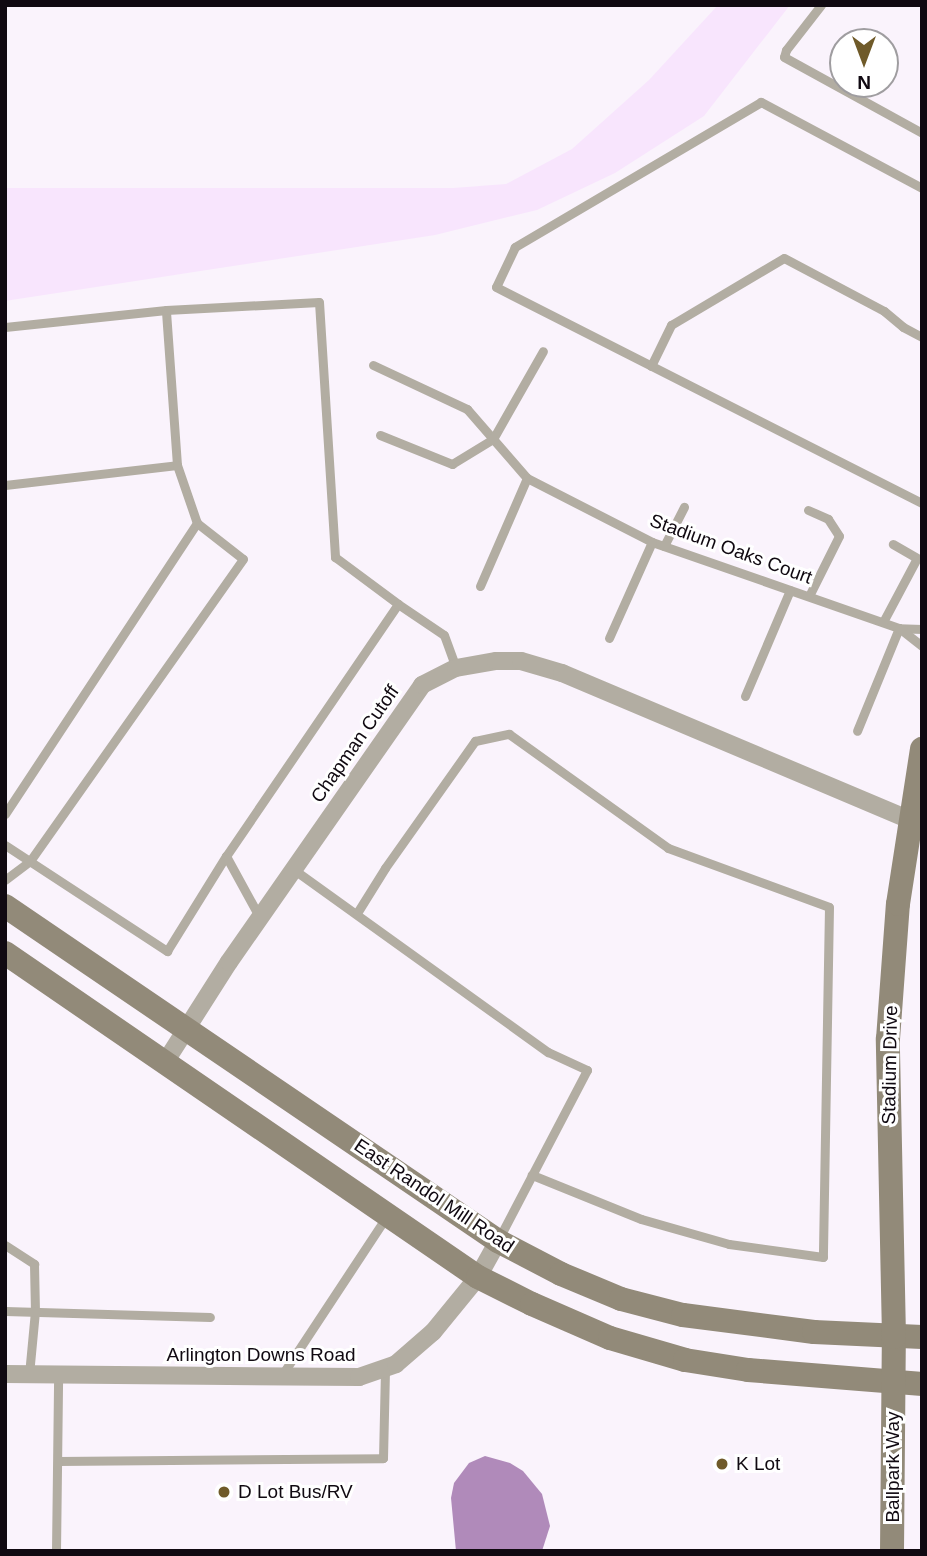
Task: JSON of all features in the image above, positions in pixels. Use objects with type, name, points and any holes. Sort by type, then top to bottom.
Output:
[{"type":"main road","name":"Stadium Drive","points":[[894,1383],[888,1039],[898,904],[915,822],[922,749]]},
{"type":"main road","name":"East Randol Mill Road","points":[[5,906],[498,1241],[561,1274],[621,1299],[683,1315],[750,1326],[922,1338]]},
{"type":"main road","points":[[5,953],[164,1065],[478,1277],[610,1338],[685,1360],[748,1370],[922,1384]]},
{"type":"main road","name":"Ballpark Way","points":[[892,1551],[894,1383]]},
{"type":"street","name":"Chapman Cutoff","points":[[164,1065],[293,869],[422,685],[456,668],[496,661],[521,661],[562,673],[915,822]]},
{"type":"street","name":"Arlington Downs Road","points":[[5,1374],[359,1377],[396,1364],[433,1332],[478,1277],[498,1241]]},
{"type":"lane","points":[[821,5],[786,50],[785,57],[922,132]]},
{"type":"lane","points":[[922,188],[761,102],[515,247],[496,287],[922,503]]},
{"type":"lane","points":[[651,366],[671,325],[784,258],[884,311],[903,327],[922,337]]},
{"type":"lane","points":[[5,327],[166,310],[319,302],[335,557],[444,635],[456,668]]},
{"type":"lane","points":[[5,880],[30,861],[243,559],[197,523],[177,465],[166,310]]},
{"type":"lane","points":[[380,435],[452,464],[494,439],[543,351]]},
{"type":"lane","name":"Stadium Oaks Court","points":[[373,365],[467,409],[527,478],[652,542],[899,628],[922,646]]},
{"type":"lane","points":[[5,485],[177,465]]},
{"type":"lane","points":[[480,586],[527,478]]},
{"type":"lane","points":[[664,546],[684,507]]},
{"type":"lane","points":[[808,510],[828,520],[839,536],[809,596]]},
{"type":"lane","points":[[5,814],[197,523]]},
{"type":"lane","points":[[609,638],[652,542]]},
{"type":"lane","points":[[883,622],[917,558],[893,544]]},
{"type":"lane","points":[[745,696],[790,590]]},
{"type":"lane","points":[[5,845],[167,951],[226,856],[398,604]]},
{"type":"lane","points":[[857,731],[899,628]]},
{"type":"lane","name":"Stadium Oaks Court","points":[[899,628],[922,629]]},
{"type":"lane","points":[[357,913],[385,868],[475,741],[509,734],[668,848],[829,907],[823,1257],[729,1244],[641,1220],[532,1175]]},
{"type":"lane","points":[[226,856],[260,918]]},
{"type":"lane","points":[[293,869],[548,1052],[587,1070],[498,1241]]},
{"type":"lane","points":[[279,1378],[387,1216]]},
{"type":"lane","points":[[5,1245],[34,1264],[35,1311],[29,1374]]},
{"type":"lane","points":[[5,1311],[210,1317]]},
{"type":"lane","points":[[58,1461],[383,1458],[385,1368]]},
{"type":"lane","points":[[56,1551],[58,1376]]},
{"type":"shaded area","points":[[718,5],[790,5],[704,116],[615,173],[537,210],[435,235],[5,301],[5,188],[453,188],[506,184],[572,149],[649,80]]},
{"type":"shaded area","points":[[485,1456],[510,1463],[523,1471],[542,1494],[550,1526],[542,1551],[456,1551],[451,1498],[454,1483],[469,1463]]},
{"type":"place","name":"K Lot","points":[[722,1464]]},
{"type":"place","name":"D Lot Bus/RV","points":[[224,1492]]}]
